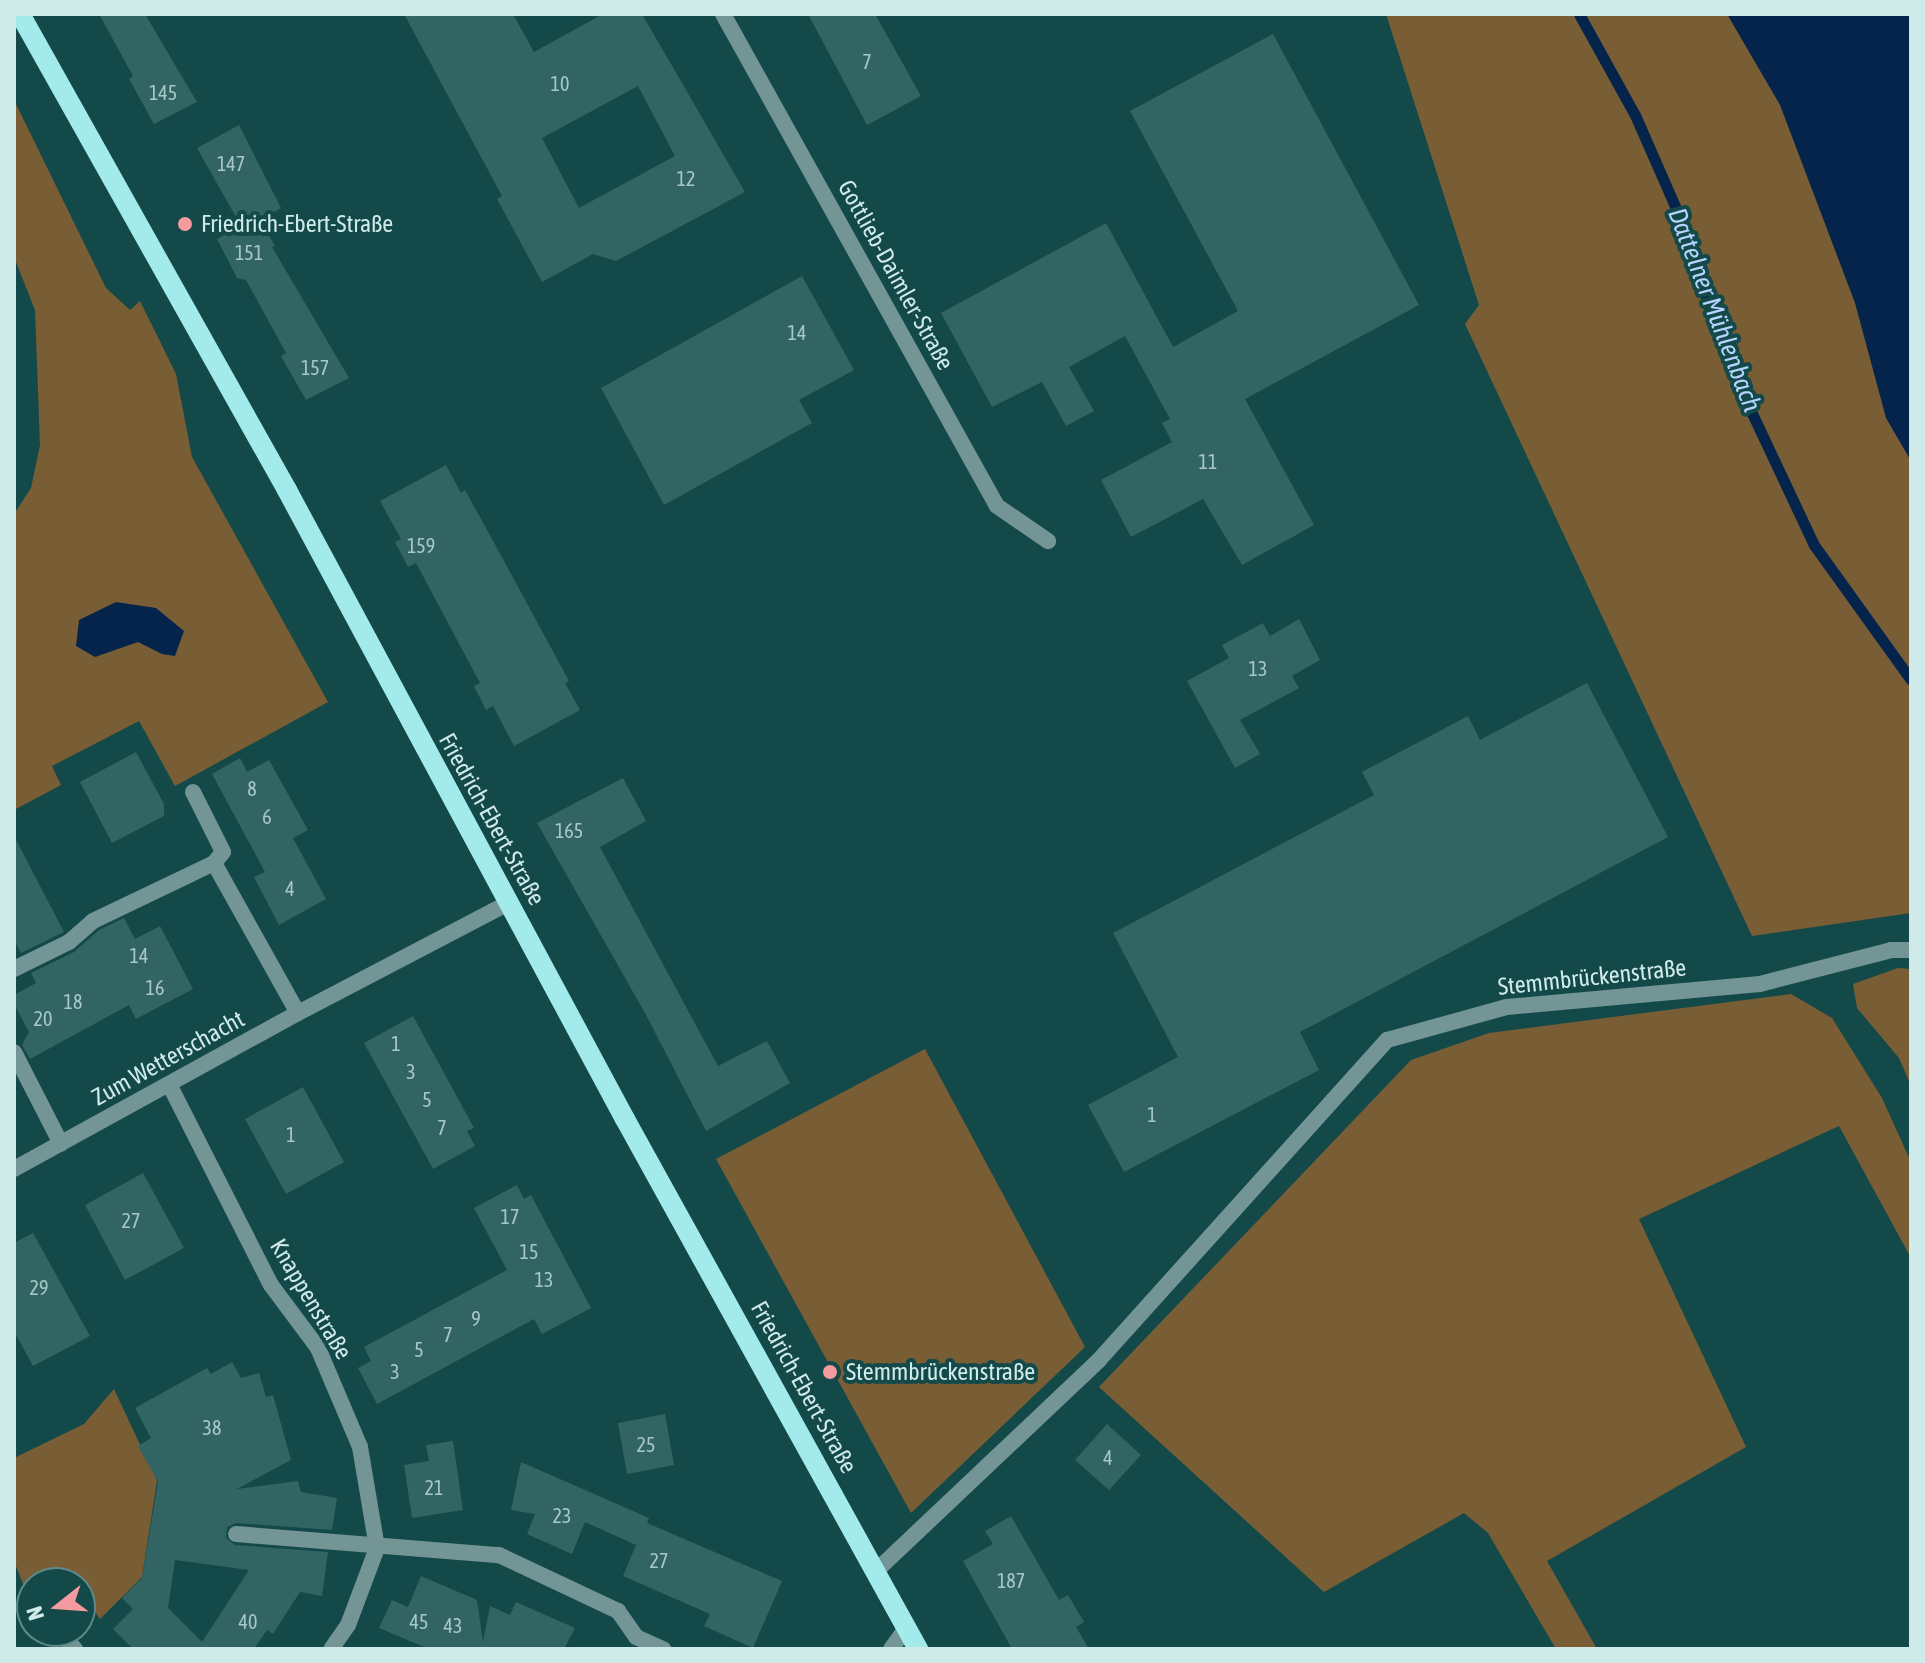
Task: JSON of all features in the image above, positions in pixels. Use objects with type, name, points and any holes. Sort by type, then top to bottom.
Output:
[{"type":"main road","name":"Friedrich-Ebert-Straße","points":[[20,14],[287,490],[508,903],[918,1649]]},
{"type":"street","name":"Gottlieb-Daimler-Straße","points":[[723,14],[997,506],[1048,541]]},
{"type":"street","points":[[14,969],[69,942],[93,921],[214,863],[223,852],[193,792]]},
{"type":"street","points":[[214,863],[298,1013]]},
{"type":"street","name":"Zum Wetterschacht","points":[[14,1169],[298,1013],[508,903]]},
{"type":"street","name":"Stemmbrückenstraße","points":[[875,1572],[1099,1360],[1387,1040],[1507,1007],[1760,984],[1891,950],[1911,950]]},
{"type":"street","points":[[14,1052],[61,1144]]},
{"type":"street","name":"Knappenstraße","points":[[170,1086],[271,1285],[318,1348],[360,1447],[377,1548]]},
{"type":"street","points":[[236,1534],[377,1548],[499,1555],[618,1611],[636,1637],[663,1649]]},
{"type":"street","points":[[331,1649],[348,1625],[377,1548]]},
{"type":"street","points":[[891,1649],[907,1627]]},
{"type":"shaded area","points":[[1386,14],[1911,14],[1911,913],[1752,936],[1465,324],[1479,305]]},
{"type":"shaded area","points":[[14,100],[106,288],[130,310],[140,301],[176,374],[192,457],[328,702],[175,786],[139,721],[52,766],[61,785],[14,810],[14,514],[31,488],[40,445],[35,310],[14,257]]},
{"type":"shaded area","points":[[1898,968],[1911,969],[1911,1086],[1899,1058],[1857,1008],[1853,984]]},
{"type":"shaded area","points":[[1791,994],[1832,1018],[1882,1098],[1911,1162],[1911,1258],[1839,1126],[1639,1219],[1746,1447],[1547,1561],[1597,1649],[1556,1649],[1488,1533],[1464,1513],[1324,1592],[1099,1387],[1411,1060],[1489,1033]]},
{"type":"shaded area","points":[[925,1049],[1085,1347],[911,1513],[716,1159]]},
{"type":"shaded area","points":[[114,1389],[157,1481],[142,1577],[100,1619],[96,1613],[96,1567],[16,1567],[14,1561],[14,1458],[84,1424]]},
{"type":"water","points":[[1727,14],[1911,14],[1911,461],[1886,418],[1855,303],[1780,105]]},
{"type":"water","points":[[116,602],[156,608],[184,631],[175,656],[162,654],[138,642],[95,657],[76,646],[79,620]]},
{"type":"building","points":[[99,14],[145,14],[197,102],[154,124],[129,79],[133,76]]},
{"type":"building","points":[[404,14],[513,14],[534,52],[603,14],[642,14],[745,192],[616,261],[593,254],[542,282],[497,199],[502,196]],"holes":[[[638,86],[675,156],[579,208],[542,138]]]},
{"type":"building","points":[[808,14],[875,14],[921,96],[867,125]]},
{"type":"building","points":[[1273,34],[1419,305],[1245,399],[1314,525],[1242,565],[1203,499],[1131,537],[1101,480],[1172,442],[1162,423],[1170,419],[1125,336],[1069,367],[1094,411],[1066,426],[1042,382],[992,407],[941,313],[1106,223],[1173,347],[1238,311],[1130,111]]},
{"type":"building","points":[[239,125],[281,208],[260,220],[275,246],[272,247],[349,378],[306,400],[281,356],[286,353],[246,280],[237,278],[217,239],[241,226],[197,148]]},
{"type":"building","points":[[802,276],[854,370],[799,400],[812,423],[664,505],[601,388]]},
{"type":"building","points":[[446,465],[461,493],[465,490],[503,559],[569,681],[565,683],[580,710],[514,746],[493,706],[486,710],[474,686],[480,683],[416,563],[408,567],[395,542],[401,539],[380,501]]},
{"type":"building","points":[[1299,619],[1320,660],[1292,676],[1299,688],[1240,720],[1260,754],[1235,768],[1187,681],[1229,658],[1222,645],[1263,623],[1270,636]]},
{"type":"building","points":[[1587,683],[1668,837],[1300,1032],[1319,1070],[1124,1172],[1088,1105],[1178,1057],[1113,933],[1374,795],[1362,772],[1468,716],[1480,740]]},
{"type":"building","points":[[136,752],[164,804],[164,816],[112,843],[80,782]]},
{"type":"building","points":[[240,758],[247,772],[269,760],[308,830],[293,838],[326,899],[279,925],[254,877],[265,872],[212,774]]},
{"type":"building","points":[[623,778],[646,821],[600,847],[718,1066],[767,1041],[790,1083],[706,1131],[645,1013],[537,823]]},
{"type":"building","points":[[14,836],[64,932],[21,953],[14,940]]},
{"type":"building","points":[[124,918],[135,939],[160,926],[193,989],[136,1019],[129,1005],[30,1059],[22,1045],[29,1032],[14,1004],[14,995],[36,983],[31,973],[74,952],[99,930]]},
{"type":"building","points":[[413,1016],[474,1128],[467,1131],[475,1146],[433,1169],[364,1043]]},
{"type":"building","points":[[303,1087],[344,1162],[286,1194],[245,1119]]},
{"type":"building","points":[[143,1173],[184,1248],[125,1280],[85,1205]]},
{"type":"building","points":[[517,1185],[524,1199],[531,1195],[591,1308],[542,1334],[534,1319],[377,1404],[358,1368],[371,1361],[364,1347],[507,1270],[474,1208]]},
{"type":"building","points":[[33,1233],[90,1336],[33,1366],[14,1331],[14,1243]]},
{"type":"building","points":[[232,1362],[241,1378],[259,1373],[266,1397],[273,1395],[291,1460],[237,1489],[298,1481],[301,1492],[337,1498],[332,1530],[236,1523],[227,1527],[226,1538],[235,1545],[328,1552],[322,1596],[300,1592],[273,1634],[267,1630],[254,1649],[133,1649],[113,1629],[133,1609],[122,1598],[142,1578],[158,1482],[138,1446],[151,1438],[135,1408],[207,1368],[211,1374]],"holes":[[[175,1560],[249,1570],[202,1642],[168,1608]]]},
{"type":"building","points":[[665,1414],[674,1465],[627,1474],[618,1423]]},
{"type":"building","points":[[1107,1424],[1141,1455],[1109,1490],[1075,1460]]},
{"type":"building","points":[[453,1441],[463,1510],[412,1518],[404,1465],[429,1461],[426,1445]]},
{"type":"building","points":[[521,1462],[649,1518],[647,1523],[782,1581],[753,1648],[704,1626],[710,1614],[623,1576],[636,1545],[585,1522],[572,1554],[527,1534],[535,1514],[511,1510]]},
{"type":"building","points":[[1011,1516],[1059,1600],[1068,1595],[1084,1622],[1076,1627],[1089,1649],[1012,1649],[963,1561],[993,1544],[985,1531]]},
{"type":"building","points":[[421,1576],[477,1600],[483,1642],[490,1606],[510,1615],[516,1602],[575,1628],[564,1649],[429,1649],[379,1628],[392,1600],[408,1607]]},
{"type":"waterway","name":"Dattelner Mühlenbach","points":[[1579,14],[1635,115],[1682,222],[1726,358],[1814,545],[1911,680]]},
{"type":"place","name":"Friedrich-Ebert-Straße","points":[[185,224]]},
{"type":"place","name":"Stemmbrückenstraße","points":[[830,1372]]}]
